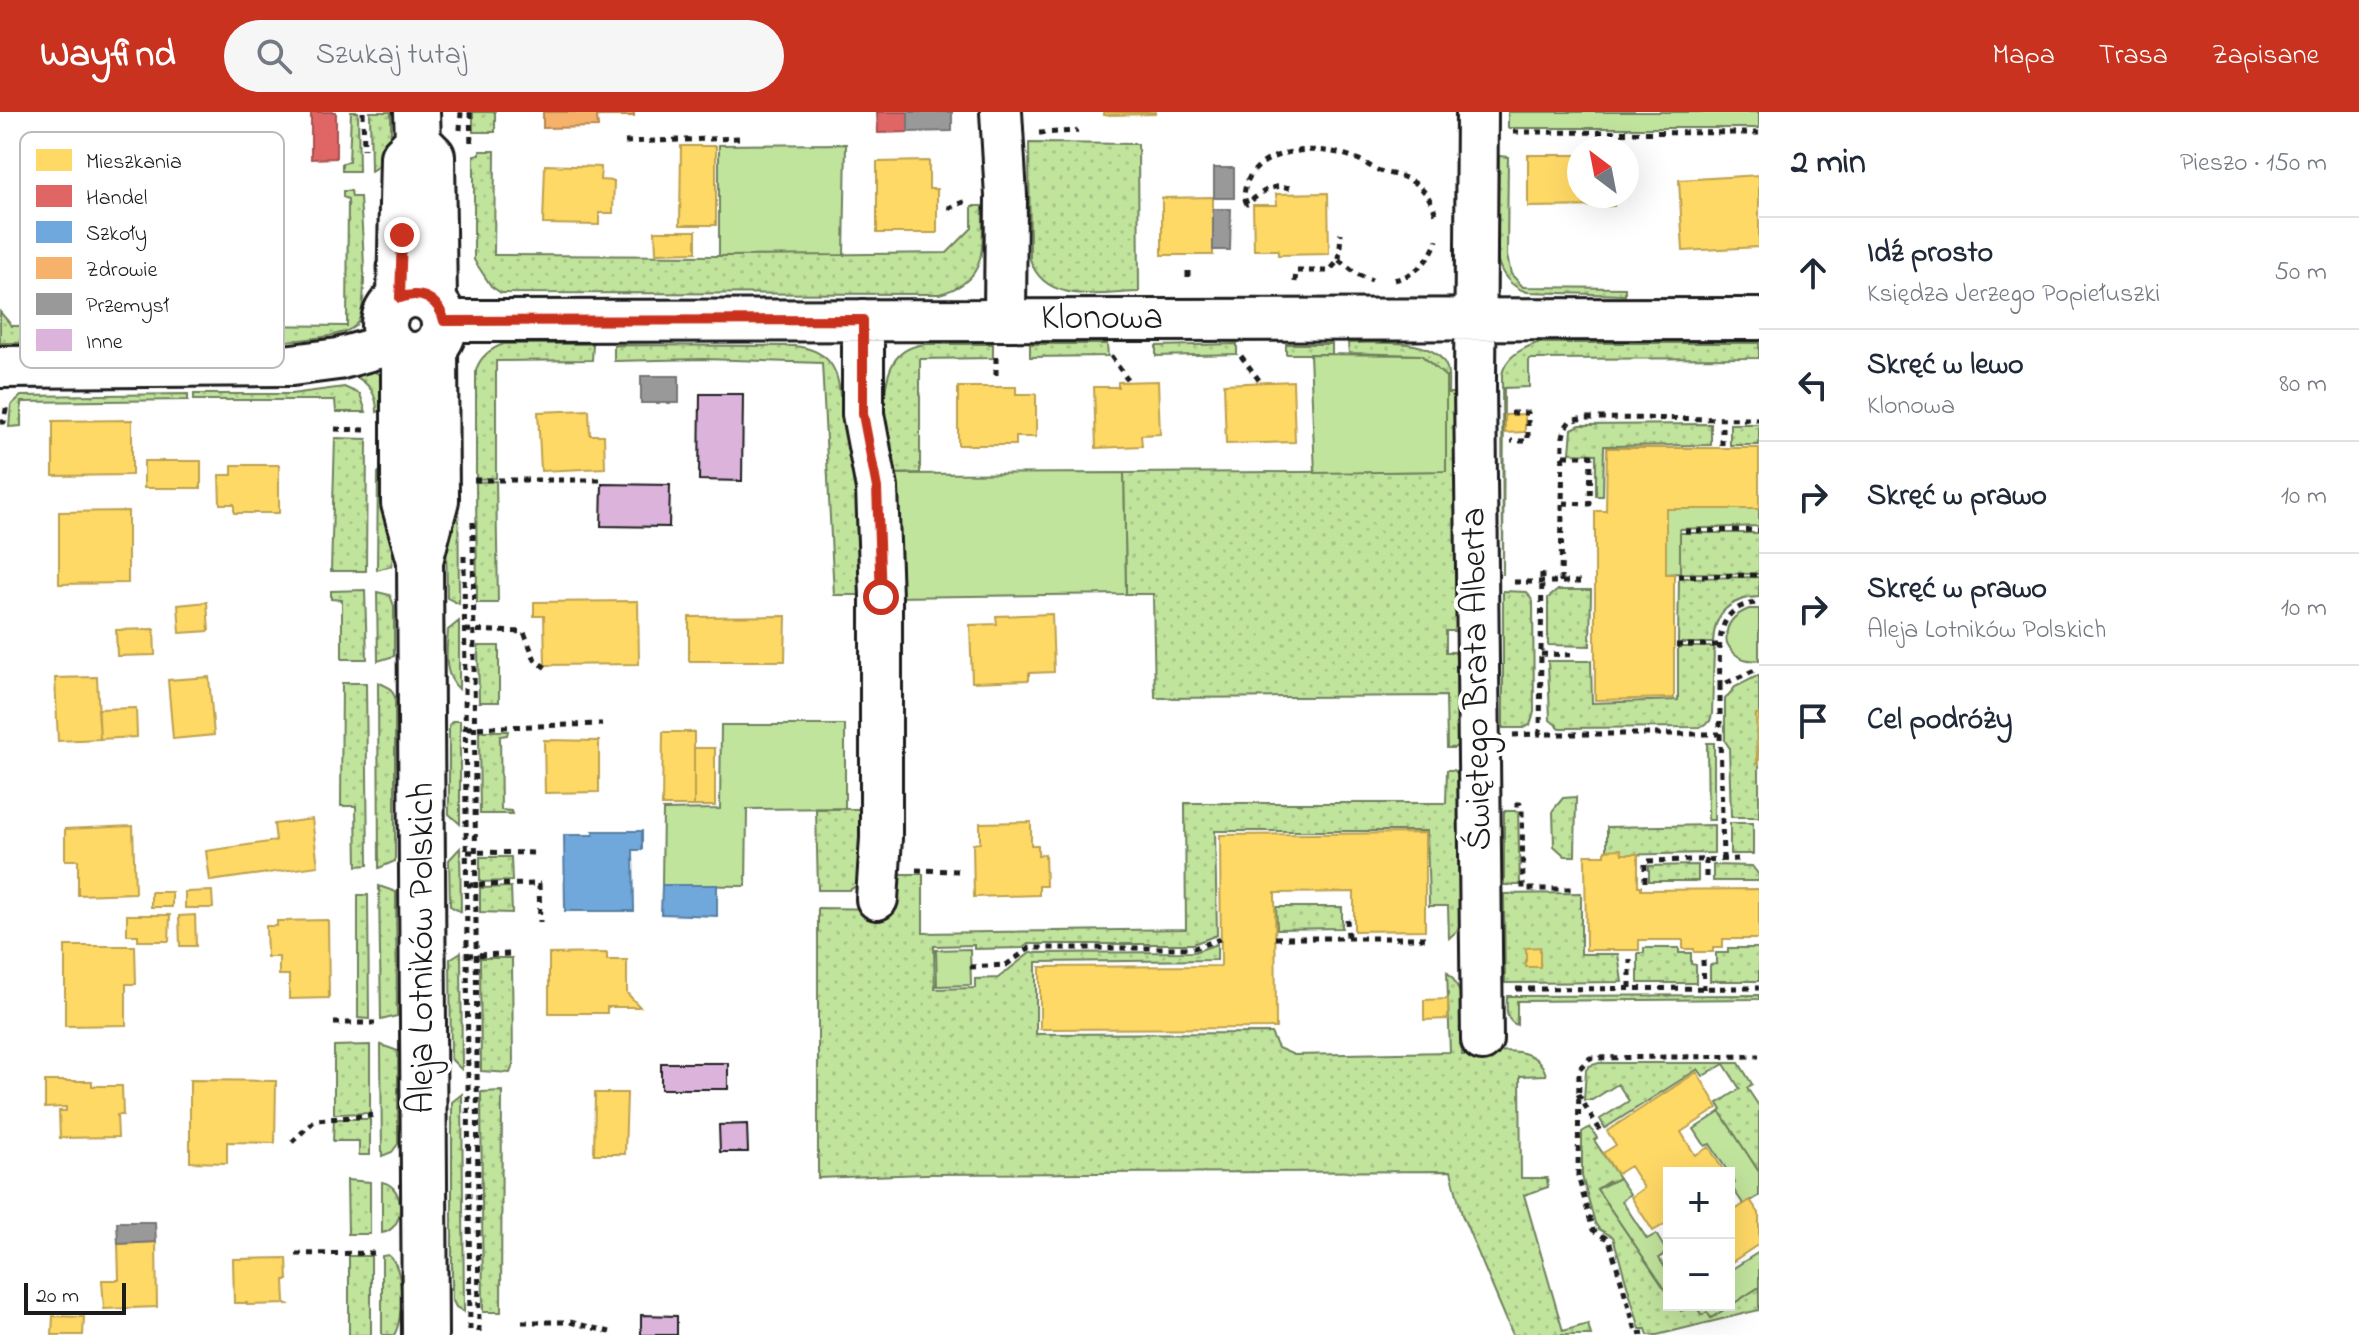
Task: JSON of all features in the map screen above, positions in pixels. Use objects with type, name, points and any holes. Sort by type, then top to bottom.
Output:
[{"type":"street","points":[[1001,112],[1006,196],[1005,319]]},
{"type":"street","name":"Świętego Brata Alberta","points":[[1476,122],[1482,1040]]},
{"type":"street","name":"Aleja Lotników Polskich","points":[[425,1335],[420,561],[404,503],[418,327],[403,157],[432,132]]},
{"type":"street","name":"Klonowa","points":[[284,365],[338,359],[418,327],[1005,319],[1759,319]]},
{"type":"street","points":[[863,320],[863,414],[877,488],[881,597],[881,838],[877,899]]},
{"type":"street","name":"Klonowa","points":[[0,367],[20,367]]},
{"type":"path","points":[[432,132],[461,112]]},
{"type":"path","points":[[1476,122],[1759,133]]},
{"type":"path","points":[[625,142],[740,138]]},
{"type":"path","points":[[1290,188],[1280,185],[1269,188],[1247,204],[1244,199],[1247,181],[1261,162],[1283,154],[1311,151],[1355,158],[1385,173],[1403,177],[1421,188],[1434,208],[1436,242],[1415,272],[1389,281]]},
{"type":"path","points":[[1295,292],[1296,271],[1329,271],[1339,260],[1341,233]]},
{"type":"path","points":[[1339,260],[1356,274],[1376,281]]},
{"type":"path","points":[[1241,354],[1243,362],[1259,380]]},
{"type":"path","points":[[1505,413],[1528,413],[1528,441],[1506,441]]},
{"type":"path","points":[[1722,419],[1722,445]]},
{"type":"path","points":[[1561,582],[1563,456],[1565,428],[1570,421],[1759,419]]},
{"type":"path","points":[[335,429],[374,430]]},
{"type":"path","points":[[1562,503],[1590,504],[1591,456],[1563,456]]},
{"type":"path","points":[[473,467],[473,495]]},
{"type":"path","points":[[473,481],[603,480]]},
{"type":"path","points":[[473,509],[479,1335]]},
{"type":"path","points":[[1685,531],[1759,530]]},
{"type":"path","points":[[464,548],[470,1335]]},
{"type":"path","points":[[1542,573],[1540,734],[1720,734]]},
{"type":"path","points":[[1678,576],[1759,575]]},
{"type":"path","points":[[1512,582],[1582,582]]},
{"type":"path","points":[[1723,859],[1720,645],[1725,619],[1738,607],[1759,603]]},
{"type":"path","points":[[465,630],[524,632],[535,660],[546,668]]},
{"type":"path","points":[[1676,645],[1720,645]]},
{"type":"path","points":[[1541,654],[1576,655]]},
{"type":"path","points":[[1720,686],[1759,668]]},
{"type":"path","points":[[466,728],[602,724]]},
{"type":"path","points":[[1510,804],[1520,804],[1522,808],[1523,889],[1576,889]]},
{"type":"path","points":[[467,852],[539,853]]},
{"type":"path","points":[[1706,859],[1706,880]]},
{"type":"path","points":[[1645,882],[1645,861],[1743,859]]},
{"type":"path","points":[[467,885],[539,884],[540,922]]},
{"type":"path","points":[[1347,919],[1348,938]]},
{"type":"path","points":[[1275,938],[1428,938]]},
{"type":"path","points":[[970,967],[1006,965],[1030,948],[1194,948],[1220,939]]},
{"type":"path","points":[[467,955],[512,954]]},
{"type":"path","points":[[1630,960],[1630,988]]},
{"type":"path","points":[[1703,960],[1704,989]]},
{"type":"path","points":[[1514,989],[1759,988]]},
{"type":"path","points":[[334,1023],[375,1023]]},
{"type":"path","points":[[1644,1333],[1637,1334],[1609,1240],[1593,1230],[1579,1183],[1579,1069],[1590,1058],[1759,1056]]},
{"type":"path","points":[[1578,1094],[1600,1130]]},
{"type":"path","points":[[292,1142],[315,1120],[376,1115]]},
{"type":"path","points":[[296,1254],[377,1253]]},
{"type":"path","points":[[522,1322],[570,1322],[610,1332]]},
{"type":"green space","points":[[351,112],[358,112],[359,171],[342,171],[342,163],[349,162]]},
{"type":"green space","points":[[370,112],[391,112],[391,137],[387,153],[384,160],[371,171]]},
{"type":"green space","points":[[473,112],[495,112],[495,132],[473,132]]},
{"type":"green space","points":[[1508,112],[1759,112],[1759,128],[1508,128]]},
{"type":"green space","points":[[1029,143],[1138,144],[1139,292],[1076,293],[1048,284],[1037,274],[1030,259]]},
{"type":"green space","points":[[846,144],[844,255],[719,256],[719,145]]},
{"type":"green space","points":[[480,151],[495,151],[494,255],[947,253],[972,228],[972,206],[983,206],[982,249],[975,272],[967,281],[939,294],[501,293],[491,286],[474,260],[474,155],[480,154]]},
{"type":"green space","points":[[1499,156],[1508,157],[1507,256],[1511,274],[1523,287],[1625,288],[1625,295],[1527,292],[1506,278],[1497,255]]},
{"type":"green space","points":[[343,191],[351,191],[352,197],[360,197],[364,285],[360,317],[355,326],[334,335],[284,341],[284,325],[347,326],[348,199],[343,197]]},
{"type":"green space","points":[[0,312],[12,326],[20,326],[20,343],[0,343]]},
{"type":"green space","points":[[1348,343],[1404,344],[1430,350],[1440,357],[1447,368],[1448,393],[1459,393],[1461,625],[1454,631],[1446,631],[1446,652],[1454,652],[1459,658],[1460,743],[1454,748],[1447,748],[1446,696],[1155,698],[1153,594],[1126,594],[1124,473],[1446,471],[1446,377],[1421,355],[1349,353]]},
{"type":"green space","points":[[1537,343],[1759,343],[1759,358],[1529,359],[1529,387],[1504,388],[1503,575],[1502,375],[1510,359]]},
{"type":"green space","points":[[504,344],[593,344],[592,360],[496,361],[496,478],[476,479],[476,371],[487,354]]},
{"type":"green space","points":[[928,344],[993,344],[993,358],[920,359],[920,473],[888,474],[876,396],[885,396],[891,367],[901,354]]},
{"type":"green space","points":[[1030,344],[1107,344],[1108,356],[1030,357]]},
{"type":"green space","points":[[1237,344],[1237,354],[1156,356],[1156,346]]},
{"type":"green space","points":[[1286,344],[1332,344],[1332,354],[1286,354]]},
{"type":"green space","points":[[614,345],[795,346],[822,355],[833,368],[840,396],[849,397],[867,595],[834,595],[822,363],[704,359],[614,361]]},
{"type":"green space","points":[[1310,354],[1421,355],[1446,377],[1446,471],[1315,473]]},
{"type":"green space","points":[[367,369],[382,375],[383,410],[377,412],[371,390],[353,375]]},
{"type":"green space","points":[[344,387],[360,394],[366,412],[336,412],[335,400],[194,400],[194,394],[291,394]]},
{"type":"green space","points":[[188,394],[188,400],[21,402],[21,426],[9,427],[11,405],[21,396]]},
{"type":"green space","points":[[1711,424],[1711,445],[1604,446],[1603,496],[1596,496],[1596,454],[1570,453],[1572,429],[1580,425]]},
{"type":"green space","points":[[1730,424],[1759,424],[1759,445],[1730,445]]},
{"type":"green space","points":[[335,438],[367,439],[366,571],[331,571]]},
{"type":"green space","points":[[458,462],[459,604],[447,598],[445,463]]},
{"type":"green space","points":[[388,463],[394,515],[394,554],[391,566],[377,570],[378,473]]},
{"type":"green space","points":[[1124,473],[1126,594],[893,597],[888,474]]},
{"type":"green space","points":[[496,481],[498,603],[477,603],[476,482]]},
{"type":"green space","points":[[1666,509],[1759,509],[1759,526],[1680,529],[1680,573],[1666,574]]},
{"type":"green space","points":[[1680,533],[1759,533],[1759,574],[1680,573]]},
{"type":"green space","points":[[1759,577],[1759,597],[1739,601],[1725,610],[1716,624],[1713,643],[1678,643],[1679,578]]},
{"type":"green space","points":[[365,590],[367,659],[342,659],[342,600],[331,599],[331,591]]},
{"type":"green space","points":[[1558,590],[1591,590],[1590,646],[1548,645],[1548,598]]},
{"type":"green space","points":[[1503,591],[1527,592],[1533,602],[1534,712],[1530,725],[1523,728],[1503,728]]},
{"type":"green space","points":[[377,592],[390,595],[394,606],[394,656],[378,661]]},
{"type":"green space","points":[[1749,609],[1759,609],[1759,660],[1740,658],[1727,643],[1731,622]]},
{"type":"green space","points":[[459,621],[459,689],[450,676],[447,654],[448,630]]},
{"type":"green space","points":[[478,646],[499,646],[499,702],[479,702]]},
{"type":"green space","points":[[1678,647],[1714,647],[1712,714],[1710,721],[1700,727],[1560,728],[1550,720],[1548,661],[1591,661],[1592,703],[1678,700]]},
{"type":"green space","points":[[1759,675],[1759,817],[1731,817],[1725,699],[1735,687]]},
{"type":"green space","points":[[378,682],[390,688],[395,697],[395,861],[379,868]]},
{"type":"green space","points":[[342,683],[366,683],[368,865],[357,866],[356,806],[341,806]]},
{"type":"green space","points":[[460,721],[460,824],[449,814],[449,725]]},
{"type":"green space","points":[[721,725],[845,725],[845,808],[747,809],[746,886],[662,885],[663,810],[720,809]]},
{"type":"green space","points":[[479,731],[508,731],[507,735],[500,736],[501,810],[511,811],[512,814],[480,814]]},
{"type":"green space","points":[[1707,743],[1714,743],[1714,820],[1708,820]]},
{"type":"green space","points":[[1447,770],[1454,770],[1460,776],[1461,920],[1457,931],[1449,938],[1448,906],[1429,906],[1427,831],[1215,831],[1217,935],[1193,944],[1028,944],[1023,948],[974,949],[974,945],[934,946],[935,989],[975,988],[975,979],[998,978],[1030,953],[1194,952],[1217,944],[1217,960],[1036,962],[1036,1034],[1271,1033],[1278,1048],[1294,1055],[1450,1052],[1447,972],[1454,980],[1461,999],[1462,1055],[1498,1051],[1523,1053],[1541,1064],[1546,1075],[1520,1076],[1521,1178],[1547,1178],[1548,1187],[1524,1195],[1563,1331],[1588,1324],[1591,1335],[1513,1335],[1462,1215],[1451,1171],[925,1174],[818,1178],[818,908],[886,909],[889,874],[923,874],[923,933],[1186,929],[1185,803],[1446,803]]},
{"type":"green space","points":[[1576,797],[1575,856],[1565,856],[1554,846],[1553,810],[1563,798]]},
{"type":"green space","points":[[816,809],[870,809],[861,884],[849,890],[818,890]]},
{"type":"green space","points":[[1504,811],[1518,811],[1520,885],[1504,885]]},
{"type":"green space","points":[[1730,823],[1753,823],[1753,854],[1730,854]]},
{"type":"green space","points":[[1714,825],[1714,853],[1607,855],[1607,827]]},
{"type":"green space","points":[[460,848],[461,912],[450,906],[449,860]]},
{"type":"green space","points":[[480,857],[511,857],[512,881],[480,882]]},
{"type":"green space","points":[[1698,865],[1698,881],[1649,881],[1649,866]]},
{"type":"green space","points":[[1713,865],[1752,866],[1759,875],[1759,881],[1713,881]]},
{"type":"green space","points":[[379,886],[396,892],[397,1016],[381,1020]]},
{"type":"green space","points":[[511,887],[512,913],[480,912],[480,888]]},
{"type":"green space","points":[[1581,893],[1581,954],[1618,954],[1622,982],[1505,983],[1504,894]]},
{"type":"green space","points":[[358,895],[368,895],[369,1019],[358,1018]]},
{"type":"green space","points":[[1276,907],[1342,907],[1342,928],[1277,929]]},
{"type":"green space","points":[[1644,948],[1679,948],[1679,953],[1691,953],[1691,964],[1696,965],[1696,983],[1638,983],[1638,953],[1644,953]]},
{"type":"green space","points":[[1728,948],[1759,948],[1759,981],[1710,981],[1710,965],[1716,964],[1716,953],[1728,953]]},
{"type":"green space","points":[[970,949],[971,985],[937,986],[936,950]]},
{"type":"green space","points":[[461,952],[462,1070],[451,1059],[450,959]]},
{"type":"green space","points":[[480,958],[512,958],[513,1065],[510,1073],[481,1071]]},
{"type":"green space","points":[[1759,995],[1759,999],[1517,1001],[1517,1025],[1508,1017],[1507,1009],[1507,996]]},
{"type":"green space","points":[[370,1045],[370,1113],[334,1114],[334,1046]]},
{"type":"green space","points":[[381,1045],[398,1051],[398,1144],[392,1152],[382,1156]]},
{"type":"green space","points":[[1599,1063],[1739,1063],[1752,1084],[1747,1088],[1759,1106],[1759,1172],[1720,1112],[1718,1103],[1740,1089],[1724,1064],[1703,1076],[1698,1069],[1605,1128],[1600,1119],[1629,1101],[1618,1084],[1592,1100],[1584,1100],[1586,1070]]},
{"type":"green space","points":[[502,1091],[501,1312],[483,1312],[481,1092]]},
{"type":"green space","points":[[462,1094],[464,1312],[456,1307],[452,1299],[452,1102]]},
{"type":"green space","points":[[1720,1112],[1759,1172],[1759,1196],[1744,1205],[1735,1192],[1735,1167],[1725,1167],[1710,1144],[1705,1146],[1694,1129]]},
{"type":"green space","points":[[334,1119],[370,1119],[370,1155],[359,1155],[359,1141],[333,1141]]},
{"type":"green space","points":[[1590,1127],[1597,1138],[1594,1140],[1619,1178],[1597,1189],[1663,1286],[1663,1311],[1699,1311],[1701,1314],[1707,1311],[1711,1318],[1722,1311],[1735,1311],[1735,1302],[1759,1287],[1759,1310],[1657,1335],[1648,1335],[1646,1329],[1640,1329],[1613,1237],[1595,1223],[1582,1176],[1582,1132]]},
{"type":"green space","points":[[1619,1178],[1630,1194],[1622,1201],[1647,1239],[1656,1234],[1663,1245],[1663,1255],[1659,1258],[1663,1264],[1663,1286],[1597,1189]]},
{"type":"green space","points":[[347,1180],[370,1182],[370,1234],[348,1234]]},
{"type":"green space","points":[[382,1182],[396,1191],[400,1208],[396,1224],[382,1233]]},
{"type":"green space","points":[[1759,1252],[1759,1287],[1735,1302],[1735,1267]]},
{"type":"green space","points":[[388,1255],[398,1270],[401,1306],[394,1335],[382,1335],[382,1256]]},
{"type":"green space","points":[[349,1256],[371,1256],[371,1335],[349,1335]]},
{"type":"green space","points":[[1699,1311],[1722,1311],[1711,1318],[1707,1312],[1702,1315]]},
{"type":"building: Mieszkania","points":[[1104,112],[1155,112],[1155,114],[1104,115]]},
{"type":"building: Mieszkania","points":[[681,146],[716,146],[716,225],[680,225]]},
{"type":"building: Mieszkania","points":[[1528,155],[1567,155],[1567,207],[1528,207]]},
{"type":"building: Mieszkania","points":[[929,161],[929,189],[937,189],[937,233],[877,233],[877,162]]},
{"type":"building: Mieszkania","points":[[545,165],[601,167],[600,180],[614,181],[613,213],[599,213],[599,225],[543,224]]},
{"type":"building: Mieszkania","points":[[1759,175],[1759,247],[1683,251],[1679,180]]},
{"type":"building: Mieszkania","points":[[1328,193],[1329,254],[1278,255],[1278,250],[1254,250],[1253,205],[1277,205],[1276,194]]},
{"type":"building: Mieszkania","points":[[1213,197],[1213,255],[1162,255],[1162,198]]},
{"type":"building: Mieszkania","points":[[655,231],[696,231],[696,252],[656,253]]},
{"type":"building: Mieszkania","points":[[1158,381],[1160,434],[1141,435],[1142,446],[1096,448],[1094,387],[1118,387],[1118,382]]},
{"type":"building: Mieszkania","points":[[1293,381],[1295,442],[1226,444],[1224,384]]},
{"type":"building: Mieszkania","points":[[958,387],[1016,387],[1016,394],[1036,394],[1036,437],[1016,437],[1016,445],[958,445]]},
{"type":"building: Mieszkania","points":[[589,410],[590,435],[604,435],[605,468],[541,471],[538,412]]},
{"type":"building: Mieszkania","points":[[1525,414],[1525,432],[1505,433],[1505,415]]},
{"type":"building: Mieszkania","points":[[132,420],[132,475],[53,476],[53,421]]},
{"type":"building: Mieszkania","points":[[1607,448],[1759,448],[1759,509],[1666,509],[1666,574],[1674,574],[1674,698],[1595,700],[1595,511],[1606,511]]},
{"type":"building: Mieszkania","points":[[144,461],[201,461],[201,488],[144,488]]},
{"type":"building: Mieszkania","points":[[232,465],[279,465],[279,513],[234,513],[234,504],[220,504],[219,475],[232,475]]},
{"type":"building: Mieszkania","points":[[128,511],[128,583],[59,584],[59,512]]},
{"type":"building: Mieszkania","points":[[638,601],[639,664],[545,665],[544,616],[534,616],[534,602]]},
{"type":"building: Mieszkania","points":[[207,602],[209,631],[180,633],[178,605]]},
{"type":"building: Mieszkania","points":[[1052,614],[1054,672],[1029,673],[1029,680],[972,682],[970,625],[997,624],[996,616]]},
{"type":"building: Mieszkania","points":[[786,616],[785,661],[689,661],[689,617]]},
{"type":"building: Mieszkania","points":[[154,629],[155,655],[117,656],[116,630]]},
{"type":"building: Mieszkania","points":[[97,677],[100,739],[58,741],[55,678]]},
{"type":"building: Mieszkania","points":[[209,677],[214,735],[173,739],[168,680]]},
{"type":"building: Mieszkania","points":[[136,708],[137,737],[100,739],[98,709]]},
{"type":"building: Mieszkania","points":[[1756,714],[1759,714],[1759,764],[1757,764]]},
{"type":"building: Mieszkania","points":[[663,732],[694,732],[694,806],[662,806]]},
{"type":"building: Mieszkania","points":[[544,740],[599,741],[599,792],[545,793]]},
{"type":"building: Mieszkania","points":[[694,748],[715,748],[715,806],[694,806]]},
{"type":"building: Mieszkania","points":[[312,819],[318,866],[210,881],[206,851],[276,841],[274,824]]},
{"type":"building: Mieszkania","points":[[1031,822],[1031,845],[1038,845],[1038,855],[1045,854],[1046,886],[1039,886],[1039,895],[974,897],[973,844],[980,843],[980,823]]},
{"type":"building: Mieszkania","points":[[133,826],[135,893],[78,895],[78,860],[65,860],[65,829]]},
{"type":"building: Mieszkania","points":[[1425,833],[1425,930],[1354,931],[1354,892],[1275,893],[1276,1028],[1040,1029],[1040,967],[1221,966],[1220,835]]},
{"type":"building: Mieszkania","points":[[1621,849],[1622,854],[1638,854],[1638,886],[1641,890],[1759,889],[1759,939],[1723,939],[1723,948],[1713,948],[1713,952],[1683,949],[1683,940],[1639,940],[1639,950],[1586,950],[1585,855],[1605,855],[1605,850]]},
{"type":"building: Mieszkania","points":[[212,891],[213,908],[185,908],[185,892]]},
{"type":"building: Mieszkania","points":[[151,892],[172,892],[172,907],[151,907]]},
{"type":"building: Mieszkania","points":[[127,915],[170,915],[169,941],[138,941],[138,935],[127,935]]},
{"type":"building: Mieszkania","points":[[195,915],[196,946],[180,946],[179,916]]},
{"type":"building: Mieszkania","points":[[328,920],[329,998],[289,999],[289,975],[279,975],[279,957],[267,957],[266,926],[277,926],[277,921]]},
{"type":"building: Mieszkania","points":[[65,946],[135,946],[136,984],[126,984],[126,1025],[65,1026]]},
{"type":"building: Mieszkania","points":[[1540,947],[1540,967],[1526,967],[1526,948]]},
{"type":"building: Mieszkania","points":[[607,953],[607,960],[627,960],[627,993],[640,1007],[607,1007],[607,1013],[549,1013],[549,954]]},
{"type":"building: Mieszkania","points":[[1448,999],[1448,1019],[1424,1020],[1424,1000]]},
{"type":"building: Mieszkania","points":[[1697,1072],[1718,1108],[1681,1132],[1695,1155],[1709,1147],[1721,1167],[1663,1167],[1663,1225],[1653,1231],[1631,1197],[1644,1188],[1630,1166],[1617,1174],[1603,1153],[1616,1145],[1607,1131]]},
{"type":"building: Mieszkania","points":[[190,1080],[276,1081],[275,1143],[227,1142],[227,1163],[190,1162]]},
{"type":"building: Mieszkania","points":[[45,1081],[92,1081],[92,1086],[122,1086],[123,1115],[117,1115],[118,1137],[60,1138],[59,1111],[66,1111],[66,1107],[45,1108]]},
{"type":"building: Mieszkania","points":[[595,1093],[627,1093],[625,1154],[594,1154]]},
{"type":"building: Mieszkania","points":[[1750,1200],[1759,1213],[1759,1244],[1735,1260],[1735,1239],[1735,1210]]},
{"type":"building: Mieszkania","points":[[156,1242],[157,1307],[104,1309],[102,1280],[119,1280],[118,1244]]},
{"type":"building: Mieszkania","points":[[287,1258],[288,1280],[284,1280],[285,1302],[288,1304],[234,1303],[233,1259]]},
{"type":"building: Mieszkania","points":[[53,1316],[84,1317],[83,1335],[52,1335]]},
{"type":"building: Handel","points":[[311,112],[336,112],[336,158],[311,159]]},
{"type":"building: Handel","points":[[877,112],[908,112],[908,132],[878,133]]},
{"type":"building: Szkoły","points":[[593,831],[642,831],[642,850],[633,850],[634,911],[565,911],[564,835],[593,835]]},
{"type":"building: Szkoły","points":[[662,885],[717,885],[717,916],[661,914]]},
{"type":"building: Zdrowie","points":[[543,112],[634,112],[634,116],[597,116],[598,127],[543,128]]},
{"type":"building: Przemysł","points":[[908,112],[952,112],[952,131],[908,132]]},
{"type":"building: Przemysł","points":[[1214,168],[1234,168],[1234,198],[1214,198]]},
{"type":"building: Przemysł","points":[[1213,209],[1231,209],[1230,250],[1213,250]]},
{"type":"building: Przemysł","points":[[641,376],[679,376],[679,403],[641,403]]},
{"type":"building: Przemysł","points":[[117,1222],[155,1222],[156,1242],[118,1244]]},
{"type":"building: Inne","points":[[700,394],[743,394],[742,481],[699,480]]},
{"type":"building: Inne","points":[[602,484],[670,485],[669,527],[601,526]]},
{"type":"building: Inne","points":[[661,1063],[728,1063],[728,1089],[661,1089]]},
{"type":"building: Inne","points":[[747,1124],[748,1152],[720,1152],[719,1125]]},
{"type":"building: Inne","points":[[641,1315],[677,1316],[677,1335],[641,1335]]},
{"type":"route","points":[[402,235],[400,298],[414,294],[428,297],[443,313],[444,321],[863,320],[863,414],[877,488],[881,597]]}]
